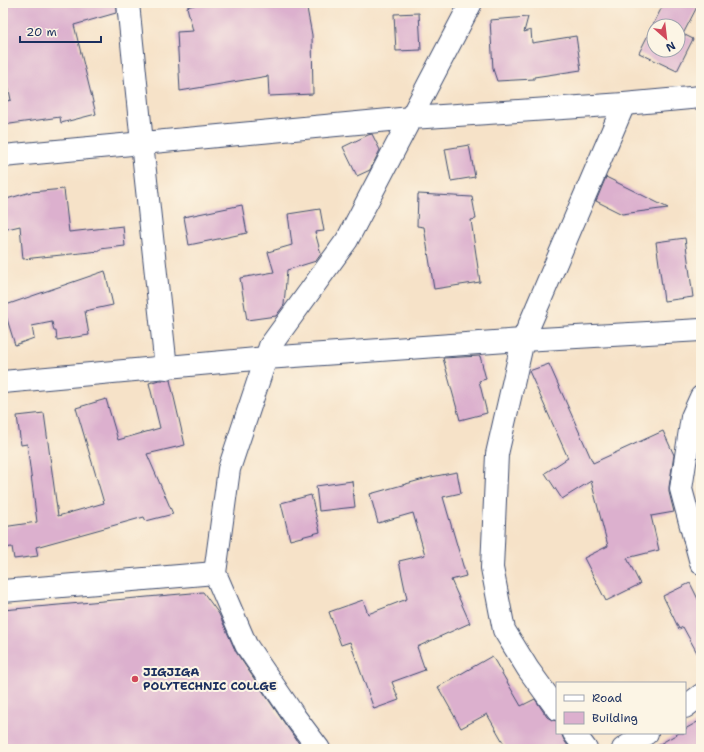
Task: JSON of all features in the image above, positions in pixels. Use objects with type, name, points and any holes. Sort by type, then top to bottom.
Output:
[{"type":"street","points":[[128,3],[166,368]]},
{"type":"street","points":[[319,749],[294,717],[246,645],[215,574],[229,468],[270,346],[347,240],[471,3]]},
{"type":"street","points":[[3,156],[411,118],[624,104],[701,97]]},
{"type":"street","points":[[556,708],[528,669],[504,630],[492,568],[497,454],[523,340],[624,104]]},
{"type":"street","points":[[3,382],[266,358],[523,340],[701,330]]},
{"type":"street","points":[[701,396],[692,417],[681,489],[701,563]]},
{"type":"street","points":[[3,591],[215,574]]},
{"type":"street","points":[[686,705],[701,696]]},
{"type":"street","points":[[575,734],[586,749]]},
{"type":"street","points":[[623,749],[646,734]]},
{"type":"building","points":[[3,3],[116,3],[116,13],[74,25],[96,114],[61,123],[60,117],[3,125],[3,102],[11,100],[3,61]]},
{"type":"building","points":[[201,3],[306,3],[312,35],[313,94],[269,96],[268,76],[180,91],[177,32],[193,31],[187,7]]},
{"type":"building","points":[[664,3],[699,3],[686,28],[686,18],[656,18]]},
{"type":"building","points":[[419,13],[421,50],[396,51],[394,14]]},
{"type":"building","points":[[528,17],[524,32],[531,30],[532,43],[576,36],[581,70],[534,77],[534,79],[497,81],[493,69],[490,20]]},
{"type":"building","points":[[686,36],[693,39],[686,53]]},
{"type":"building","points":[[646,39],[646,56],[639,53]]},
{"type":"building","points":[[650,58],[684,58],[677,71]]},
{"type":"building","points":[[372,134],[380,150],[370,170],[357,176],[343,147]]},
{"type":"building","points":[[469,145],[475,177],[451,181],[445,149]]},
{"type":"building","points":[[606,177],[668,208],[622,214],[596,201]]},
{"type":"building","points":[[64,189],[69,232],[123,226],[125,246],[100,249],[100,251],[23,259],[20,226],[3,230],[3,200],[31,192]]},
{"type":"building","points":[[418,194],[472,197],[476,219],[471,220],[480,282],[434,289],[424,227],[417,226]]},
{"type":"building","points":[[242,205],[247,233],[189,245],[184,217]]},
{"type":"building","points":[[320,209],[324,231],[315,232],[321,254],[316,261],[287,270],[284,305],[276,316],[247,320],[240,278],[274,272],[268,252],[292,245],[288,214]]},
{"type":"building","points":[[685,238],[693,297],[664,301],[656,242]]},
{"type":"building","points":[[105,271],[113,305],[85,311],[89,335],[57,340],[56,331],[54,331],[52,322],[32,326],[34,338],[15,345],[3,306]]},
{"type":"building","points":[[480,356],[486,379],[479,381],[487,413],[460,420],[443,358]]},
{"type":"building","points":[[549,364],[593,463],[663,431],[674,455],[669,492],[674,512],[651,516],[659,550],[627,558],[640,584],[606,601],[584,558],[608,546],[591,481],[562,499],[545,473],[568,458],[529,371]]},
{"type":"building","points":[[159,380],[170,380],[185,445],[147,454],[173,514],[146,521],[144,517],[36,547],[38,556],[14,559],[12,547],[3,548],[3,527],[37,522],[27,444],[21,445],[17,416],[44,413],[58,516],[104,503],[76,408],[106,399],[118,440],[160,428],[149,383]]},
{"type":"building","points":[[457,472],[461,493],[443,497],[466,576],[451,580],[470,623],[417,647],[425,670],[392,682],[399,700],[374,709],[350,642],[341,645],[329,612],[363,600],[368,614],[407,599],[399,561],[425,555],[413,513],[378,523],[370,494],[431,477]]},
{"type":"building","points":[[352,481],[355,507],[319,511],[316,486]]},
{"type":"building","points":[[311,495],[320,532],[290,540],[281,503]]},
{"type":"building","points":[[690,583],[701,605],[701,660],[683,627],[679,629],[663,596]]},
{"type":"building","name":"JIGJIGA POLYTECHNIC COLLGE","points":[[203,592],[219,614],[236,652],[303,749],[3,749],[3,610]]},
{"type":"building","points":[[492,656],[521,706],[535,699],[547,717],[556,721],[556,734],[561,734],[570,749],[507,749],[487,714],[461,728],[438,687]]},
{"type":"building","points":[[701,720],[701,749],[651,749],[677,734],[686,734],[686,728]]},
{"type":"place","name":"JIGJIGA POLYTECHNIC COLLGE","points":[[135,679]]}]
